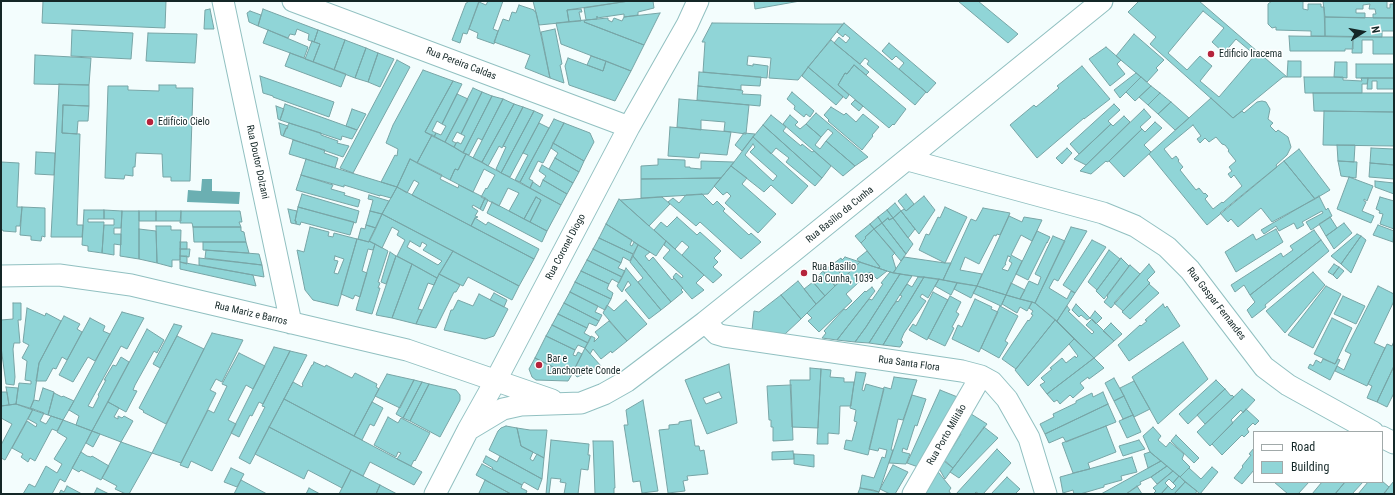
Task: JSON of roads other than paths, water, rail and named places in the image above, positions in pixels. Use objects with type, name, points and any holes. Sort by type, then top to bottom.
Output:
[{"type":"street","name":"Rua Doutor Dolzani","points":[[223,1],[291,323]]},
{"type":"street","name":"Rua Pereira Caldas","points":[[293,1],[629,127]]},
{"type":"street","name":"Rua Coronel Diogo","points":[[435,494],[629,127],[687,25],[698,1]]},
{"type":"street","name":"Rua Basílio da Cunha","points":[[468,430],[503,409],[521,405],[581,403],[610,391],[628,381],[705,322],[908,160],[1102,1]]},
{"type":"street","name":"Rua Gaspar Fernandes","points":[[908,160],[1103,213],[1134,226],[1167,247],[1190,270],[1264,367],[1288,385],[1371,431]]},
{"type":"street","name":"Rua Mariz e Barros","points":[[1,276],[59,275],[131,285],[407,350],[496,380]]},
{"type":"street","name":"Rua Santa Flora","points":[[705,322],[717,334],[724,336],[962,371],[981,376],[992,382],[1007,399],[1029,438],[1046,494]]},
{"type":"street","name":"Rua Porto Militão","points":[[913,494],[981,376]]},
{"type":"street","name":"Rua Basílio da Cunha","points":[[496,380],[564,404]]},
{"type":"street","points":[[1383,438],[1394,443]]},
{"type":"water","points":[[202,179],[212,179],[212,191],[240,192],[239,204],[187,202],[188,190],[201,191]]},
{"type":"place","name":"Edificio Iracema","points":[[1211,54]]},
{"type":"place","name":"Edifício Cielo","points":[[150,122]]},
{"type":"place","name":"Rua Basílio Da Cunha, 1039","points":[[804,273]]},
{"type":"place","name":"Bar e Lanchonete Conde","points":[[539,365]]}]
